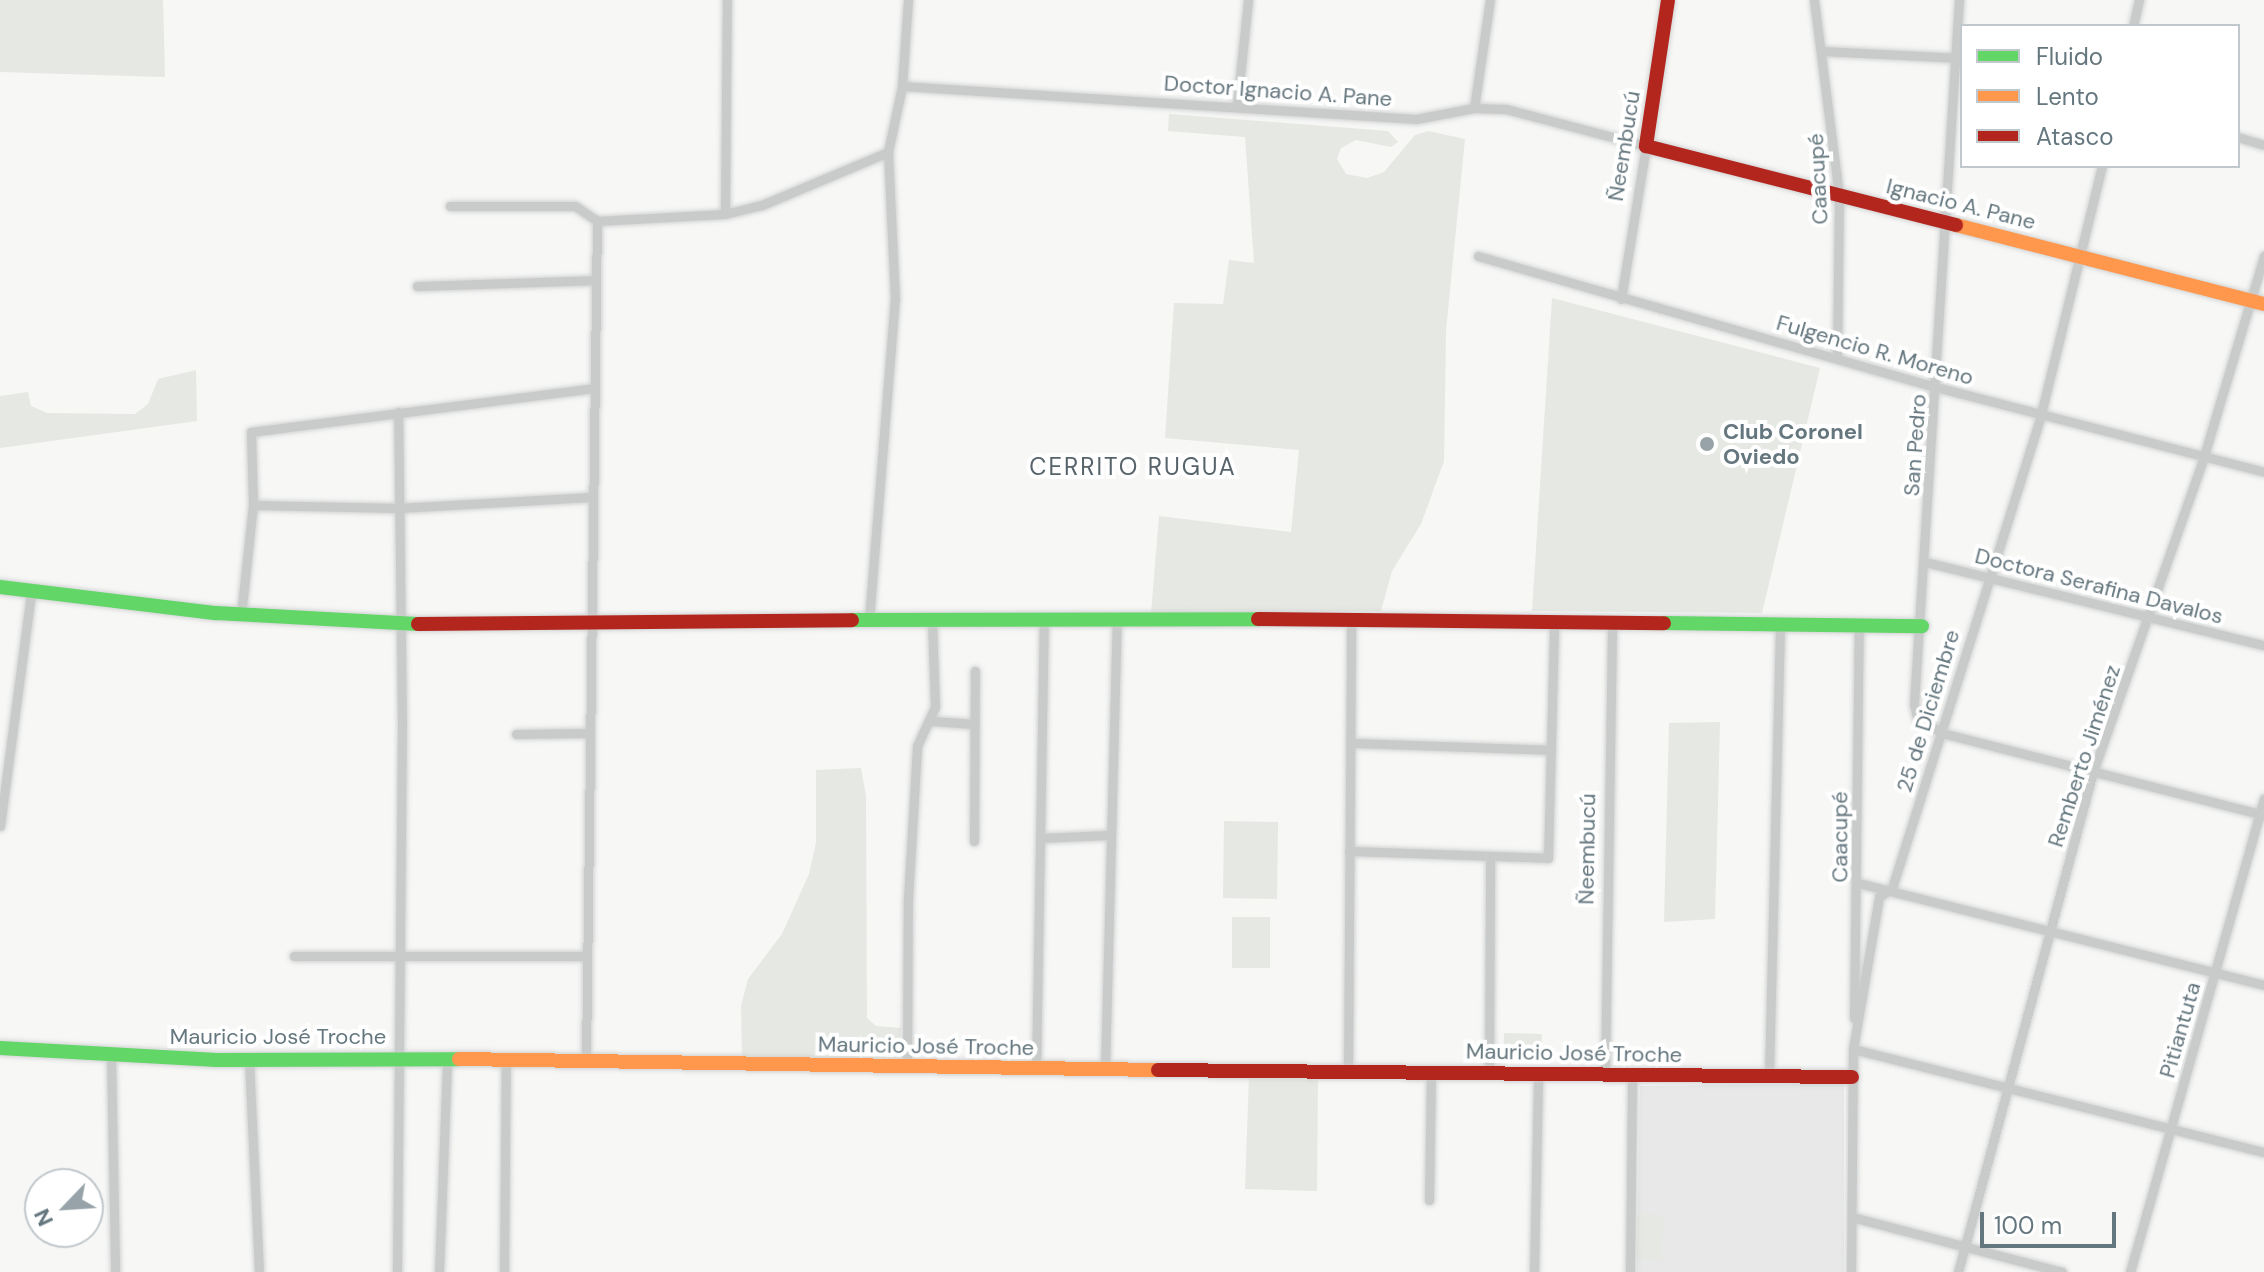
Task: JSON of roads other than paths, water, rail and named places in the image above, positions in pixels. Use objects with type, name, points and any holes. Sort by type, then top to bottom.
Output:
[{"type":"street","points":[[725,214],[727,0]]},
{"type":"street","points":[[869,620],[895,300],[888,152],[902,86],[908,0]]},
{"type":"street","points":[[1237,105],[1248,0]]},
{"type":"street","points":[[1474,108],[1490,0]]},
{"type":"street","name":"Ñeembucú","points":[[1621,299],[1668,0]]},
{"type":"street","name":"Caacupé","points":[[1814,0],[1839,196],[1837,357]]},
{"type":"street","name":"San Pedro","points":[[1942,733],[1926,726],[1914,704],[1922,626],[1959,0]]},
{"type":"street","points":[[2133,24],[2139,0]]},
{"type":"street","points":[[1822,51],[1958,57]]},
{"type":"street","name":"Doctor Ignacio A. Pane","points":[[902,86],[1237,105],[1416,119],[1474,108],[1506,109],[1646,146]]},
{"type":"street","points":[[2240,138],[2264,145]]},
{"type":"street","name":"Ignacio A. Pane","points":[[1646,146],[2257,302]]},
{"type":"street","points":[[450,206],[575,206],[597,221],[725,214],[762,205],[888,152]]},
{"type":"street","name":"25 de Diciembre","points":[[1851,1272],[1853,1049],[1879,897],[1892,888],[1942,733],[1986,577],[2041,414],[2102,168]]},
{"type":"street","points":[[586,1058],[588,621],[597,221]]},
{"type":"street","name":"Fulgencio R. Moreno","points":[[1478,256],[1936,387],[2264,472]]},
{"type":"street","name":"Remberto Jiménez","points":[[1958,1272],[2093,772],[2257,302],[2264,256]]},
{"type":"street","points":[[417,286],[595,280]]},
{"type":"street","points":[[241,615],[253,505],[251,432],[593,388]]},
{"type":"street","points":[[397,1272],[402,624],[398,412]]},
{"type":"street","points":[[253,505],[399,508],[591,497]]},
{"type":"street","name":"Doctora Serafina Davalos","points":[[1925,562],[2264,645]]},
{"type":"street","points":[[0,587],[241,615],[402,624],[1117,618],[1922,626]]},
{"type":"street","points":[[0,826],[31,593]]},
{"type":"street","points":[[1105,1070],[1117,618]]},
{"type":"street","points":[[907,1068],[908,899],[917,746],[932,721],[932,619]]},
{"type":"street","points":[[1036,1070],[1044,619]]},
{"type":"street","points":[[1348,1073],[1351,621]]},
{"type":"street","points":[[1349,851],[1548,858],[1554,624]]},
{"type":"street","name":"Ñeembucú","points":[[1605,1075],[1612,624]]},
{"type":"street","points":[[1769,1076],[1780,625]]},
{"type":"street","name":"Caacupé","points":[[1853,1049],[1858,883],[1859,625]]},
{"type":"street","points":[[974,841],[975,671]]},
{"type":"street","points":[[932,721],[974,724]]},
{"type":"street","points":[[516,734],[587,733]]},
{"type":"street","points":[[1942,733],[2262,815]]},
{"type":"street","points":[[1352,743],[1551,750]]},
{"type":"street","name":"Pitiantuta","points":[[2130,1272],[2262,815],[2264,799]]},
{"type":"street","points":[[1040,838],[1109,835]]},
{"type":"street","points":[[1489,1074],[1490,856]]},
{"type":"street","points":[[1858,883],[1892,888],[2264,985]]},
{"type":"street","points":[[294,956],[586,956]]},
{"type":"street","name":"Mauricio José Troche","points":[[0,1048],[111,1056],[249,1060],[586,1058],[1036,1070],[1852,1077]]},
{"type":"street","points":[[1853,1049],[2171,1126],[2264,1152]]},
{"type":"street","points":[[111,1056],[115,1272]]},
{"type":"street","points":[[439,1272],[447,1059]]},
{"type":"street","points":[[504,1272],[506,1059]]},
{"type":"street","points":[[249,1060],[259,1272]]},
{"type":"street","points":[[1429,1200],[1431,1073]]},
{"type":"street","points":[[1534,1272],[1538,1074]]},
{"type":"street","points":[[1630,1272],[1632,1075]]},
{"type":"street","points":[[1852,1217],[2062,1272]]},
{"type":"place","name":"Club Coronel Oviedo","points":[[1707,444]]},
{"type":"district","name":"CERRITO RUGUA","points":[[1133,467]]}]
